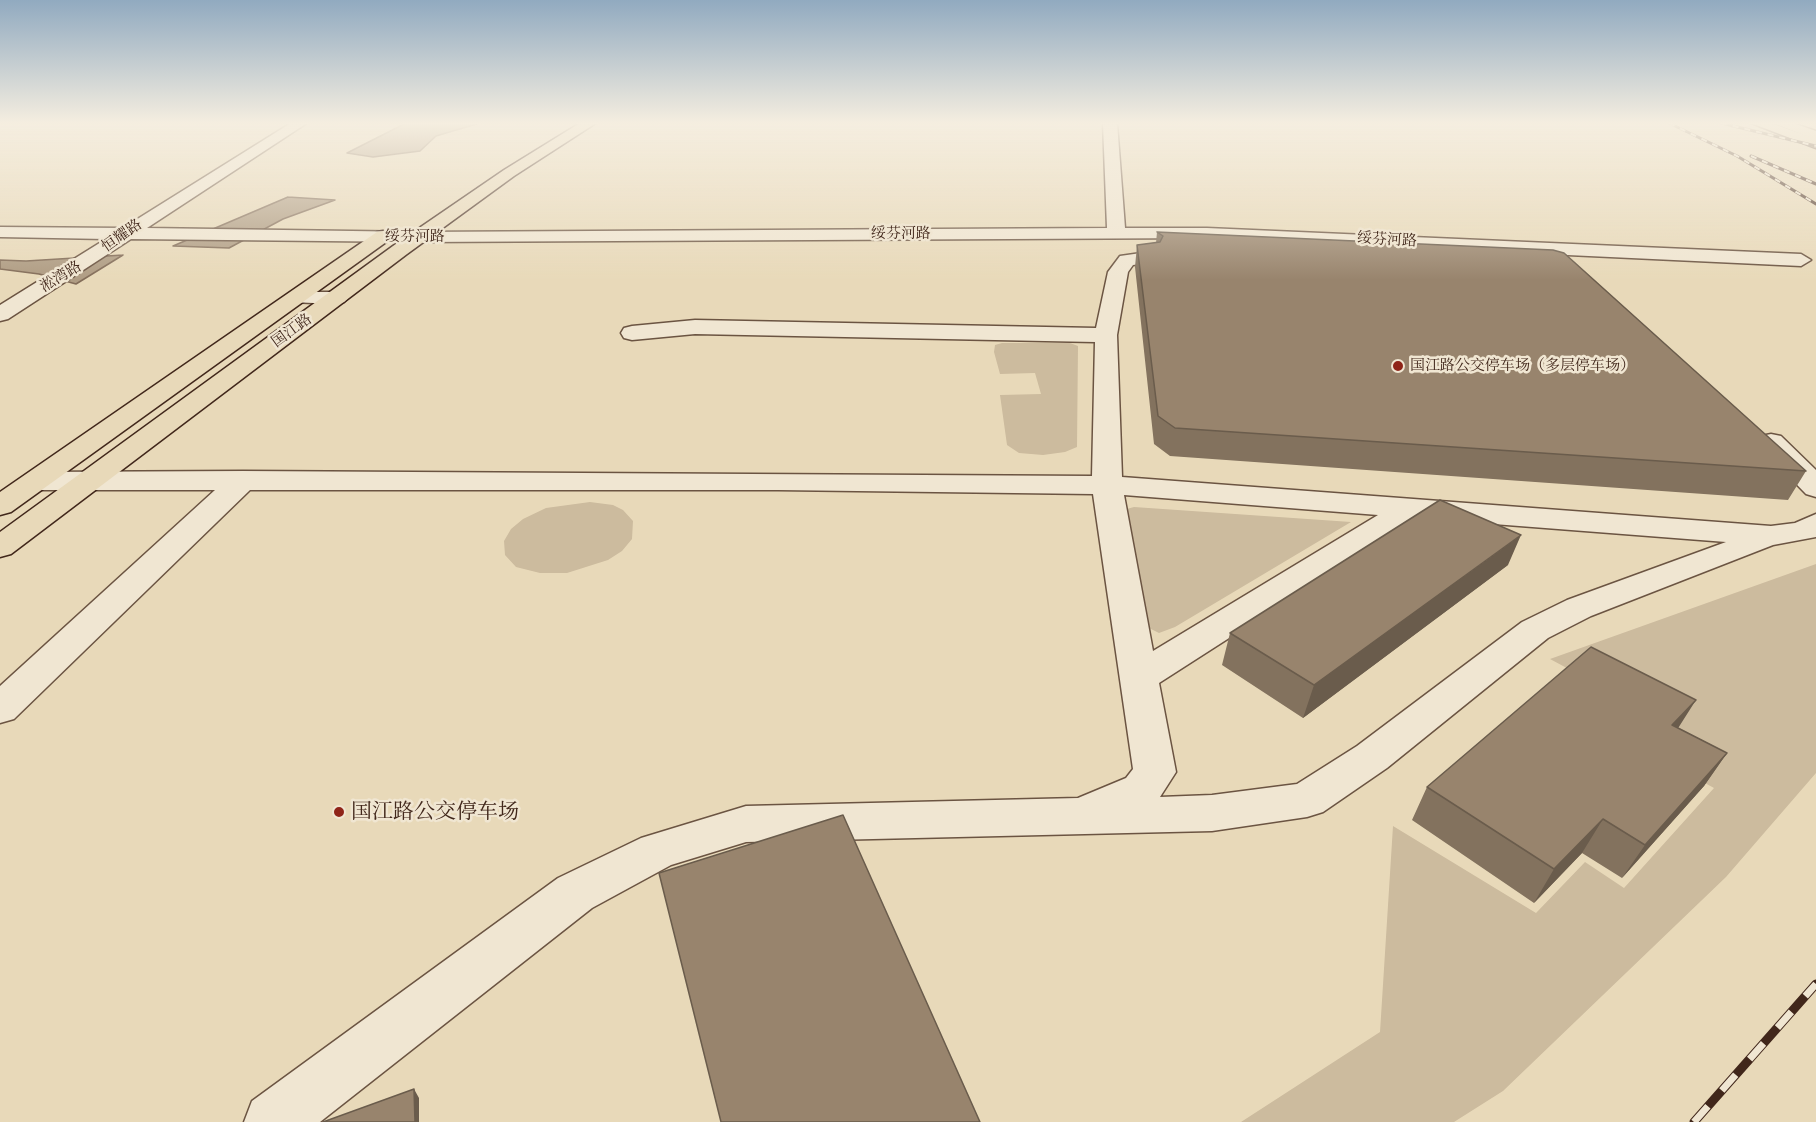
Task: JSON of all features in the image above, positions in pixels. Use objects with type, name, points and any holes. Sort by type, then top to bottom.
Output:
[{"type":"main road","points":[[431,207],[483,175]]},
{"type":"main road","name":"国江路","points":[[0,547],[88,480],[506,175]]},
{"type":"main road","name":"国江路","points":[[0,506],[382,237],[412,219]]},
{"type":"street","name":"恒耀路","points":[[97,254],[124,233],[217,175]]},
{"type":"street","points":[[1113,175],[1116,232]]},
{"type":"street","name":"绥芬河路","points":[[0,232],[382,237],[1116,232],[1297,236],[1801,260]]},
{"type":"street","name":"淞湾路","points":[[0,314],[97,254]]},
{"type":"street","points":[[1053,817],[1116,804],[1141,790],[1155,772],[1107,485],[1106,335],[1118,272],[1127,260],[1148,258]]},
{"type":"street","points":[[297,298],[337,298]]},
{"type":"street","points":[[632,333],[695,327],[1106,335]]},
{"type":"street","points":[[1756,429],[1799,468],[1816,488]]},
{"type":"street","points":[[0,709],[243,480]]},
{"type":"street","points":[[37,481],[1107,485],[1771,536]]},
{"type":"street","points":[[1140,677],[1411,508]]},
{"type":"street","points":[[273,1122],[575,893],[657,851],[746,824],[1212,813],[1306,800],[1372,757],[1535,630],[1579,608],[1771,536],[1804,531],[1816,523]]},
{"type":"shaded area","points":[[288,197],[335,200],[283,219],[229,248],[173,246]]},
{"type":"shaded area","points":[[123,255],[76,284],[39,274],[0,269],[0,260],[26,261]]},
{"type":"shaded area","points":[[1002,343],[1070,343],[1078,346],[1077,447],[1065,452],[1043,455],[1019,453],[1007,445],[1000,395],[1041,394],[1035,373],[1000,374],[994,352],[995,345]]},
{"type":"shaded area","points":[[590,502],[613,505],[623,510],[633,521],[632,539],[622,551],[608,560],[567,573],[540,573],[516,567],[505,555],[504,541],[511,529],[523,519],[546,508]]},
{"type":"shaded area","points":[[1134,507],[1351,522],[1175,627],[1159,633],[1147,627],[1123,510]]},
{"type":"shaded area","points":[[1816,564],[1816,773],[1726,877],[1503,1091],[1454,1122],[1241,1122],[1380,1032],[1393,826],[1536,913],[1585,862],[1624,888],[1714,788],[1672,765],[1695,737],[1550,659]]},
{"type":"building","name":"国江路公交停车场（多层停车场）","points":[[1157,232],[1553,250],[1564,253],[1806,471],[1175,428],[1158,416],[1137,245],[1160,242],[1163,236]]},
{"type":"building","points":[[1440,500],[1521,535],[1314,685],[1230,633]]},
{"type":"building","points":[[1591,647],[1696,700],[1672,725],[1727,753],[1645,845],[1603,819],[1554,869],[1427,787]]},
{"type":"building","points":[[843,815],[980,1122],[721,1122],[659,873]]},
{"type":"building","points":[[414,1089],[415,1122],[323,1122]]},
{"type":"railway","points":[[1769,175],[1816,204]]},
{"type":"railway","points":[[1796,175],[1816,184]]},
{"type":"railway","points":[[1694,1122],[1816,984]]},
{"type":"place","name":"国江路公交停车场（多层停车场）","points":[[1398,366]]},
{"type":"place","name":"国江路公交停车场","points":[[339,812]]}]
